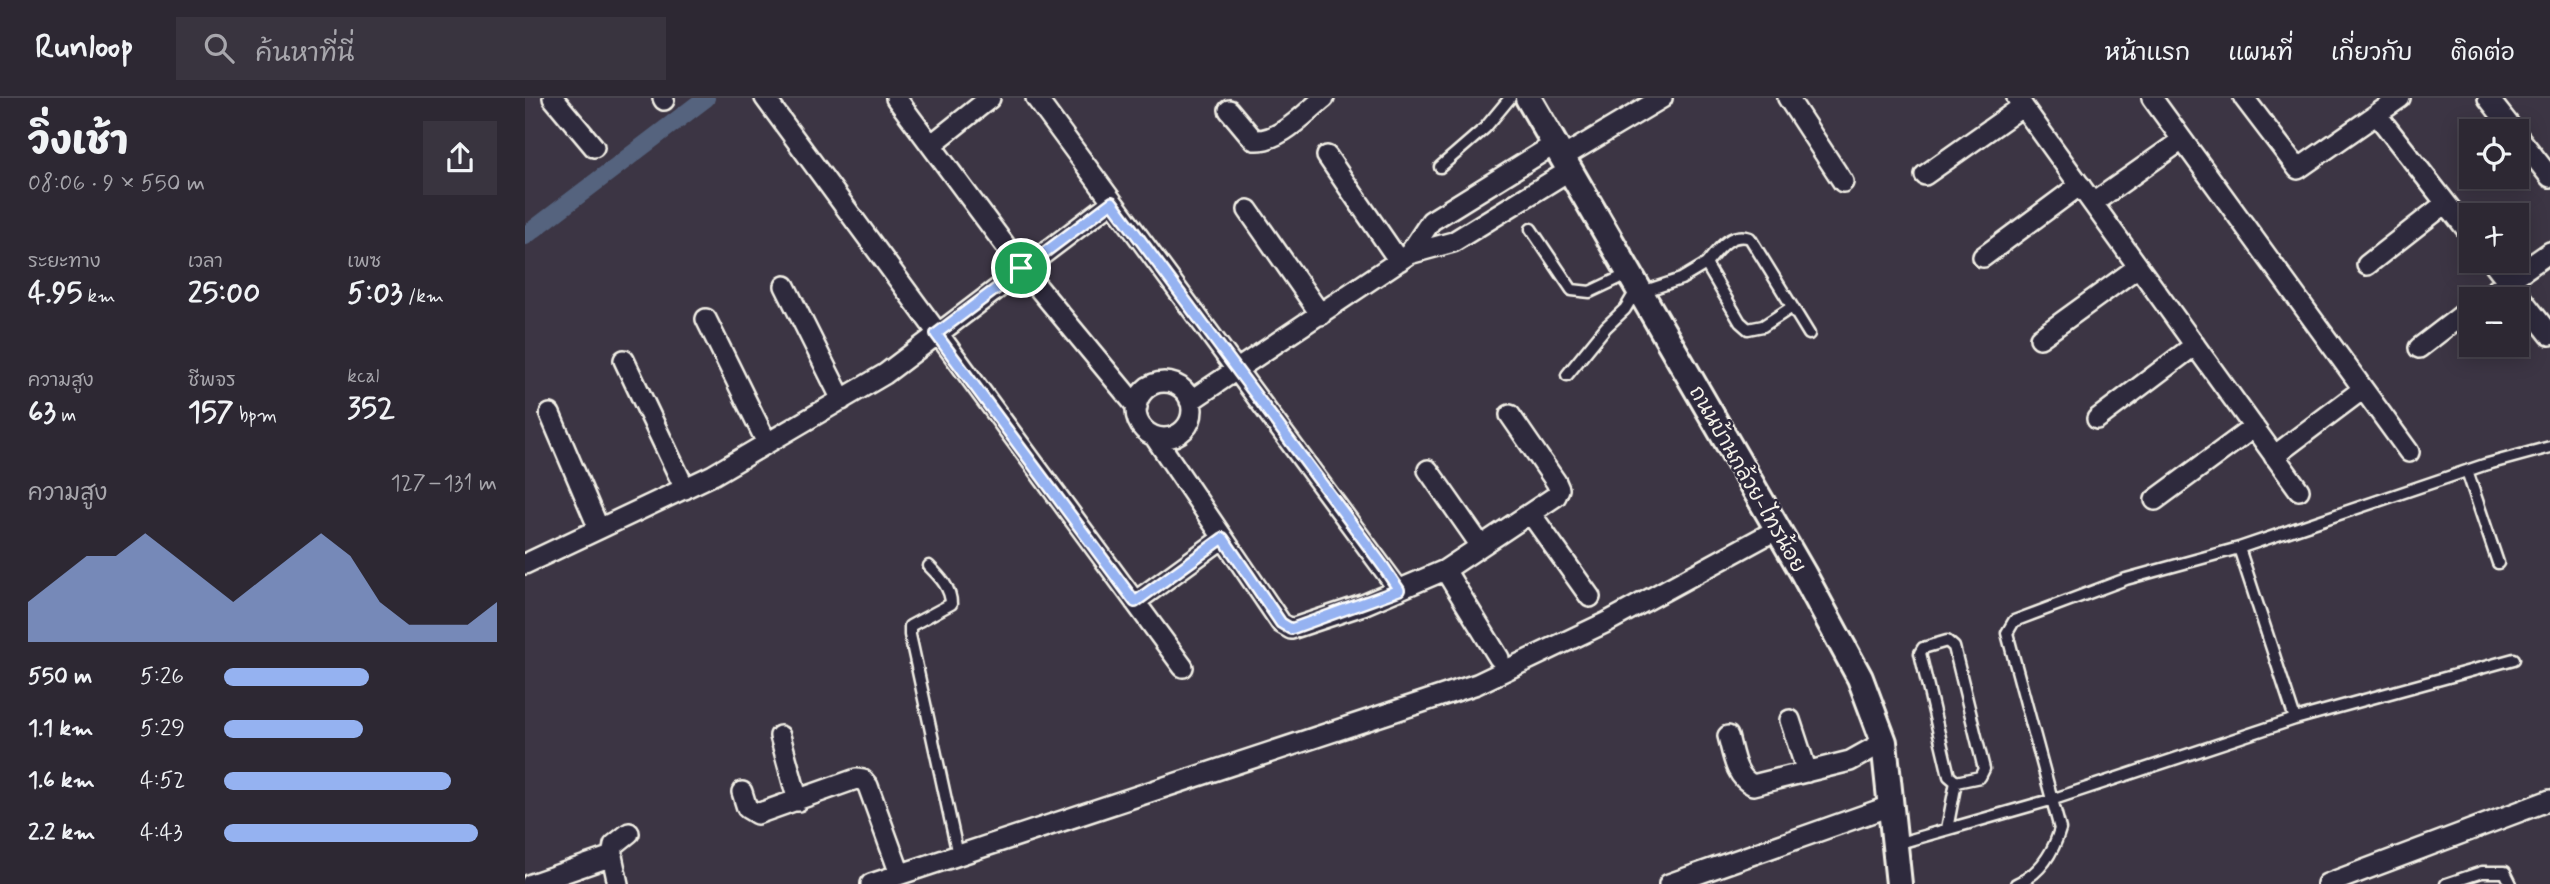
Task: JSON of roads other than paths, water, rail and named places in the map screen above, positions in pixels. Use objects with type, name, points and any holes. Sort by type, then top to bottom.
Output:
[{"type":"street","points":[[553,98],[594,147]]},
{"type":"street","points":[[765,98],[1183,667]]},
{"type":"street","points":[[896,98],[1021,268],[1137,407]]},
{"type":"street","points":[[931,145],[990,98]]},
{"type":"street","points":[[1036,98],[1399,590]]},
{"type":"street","points":[[1229,110],[1254,140],[1263,141],[1274,137],[1325,98]]},
{"type":"street","name":"ถนนบ้านกล้วย-ไทรน้อย","points":[[1528,98],[1637,284],[1860,678],[1884,742],[1899,884]]},
{"type":"street","points":[[1404,258],[1431,221],[1563,157],[1662,98]]},
{"type":"street","points":[[1788,98],[1843,182]]},
{"type":"street","points":[[2152,98],[2409,452]]},
{"type":"street","points":[[2244,98],[2298,169],[2400,98]]},
{"type":"street","points":[[2488,98],[2504,119]]},
{"type":"street","points":[[1925,175],[2020,102],[2299,490]]},
{"type":"street","points":[[2377,115],[2459,219]]},
{"type":"street","points":[[2093,203],[2182,139]]},
{"type":"street","points":[[2529,151],[2550,177]]},
{"type":"street","points":[[1327,156],[1404,258]]},
{"type":"street","points":[[1190,401],[1404,258],[1453,242],[1563,157]]},
{"type":"street","points":[[1983,257],[2080,185]]},
{"type":"street","points":[[525,564],[685,489],[885,374],[1021,268],[1112,202]]},
{"type":"street","points":[[2367,265],[2446,202]]},
{"type":"street","points":[[1248,210],[1321,315]]},
{"type":"street","points":[[2499,287],[2550,252]]},
{"type":"street","points":[[2040,338],[2139,267]]},
{"type":"street","points":[[2501,273],[2550,335]]},
{"type":"street","points":[[785,286],[842,400]]},
{"type":"street","points":[[2419,348],[2459,317]]},
{"type":"street","points":[[706,319],[767,443]]},
{"type":"street","points":[[2097,418],[2195,345]]},
{"type":"street","points":[[624,360],[685,489]]},
{"type":"street","points":[[1154,436],[1168,438],[1182,432],[1191,420],[1190,401],[1186,392],[1174,384],[1160,382],[1146,388],[1137,400],[1136,414],[1142,428],[1154,436],[1281,623],[1291,629],[1399,590],[1445,570],[1556,496],[1558,486],[1510,415]]},
{"type":"street","points":[[2274,456],[2363,389]]},
{"type":"street","points":[[550,414],[599,530]]},
{"type":"street","points":[[2155,500],[2253,427]]},
{"type":"street","points":[[1428,470],[1481,546]]},
{"type":"street","points":[[1531,514],[1590,597]]},
{"type":"street","points":[[871,884],[1477,684],[1523,665],[1630,610],[1776,530]]},
{"type":"street","points":[[1135,602],[1223,538]]},
{"type":"street","points":[[1445,570],[1499,658]]},
{"type":"street","points":[[1790,720],[1807,772]]},
{"type":"street","points":[[780,736],[798,801]]},
{"type":"street","points":[[1728,736],[1739,773],[1744,781],[1753,785],[1850,761],[1884,742]]},
{"type":"street","points":[[742,792],[747,807],[757,814],[856,779],[863,780],[868,786],[900,874]]},
{"type":"street","points":[[2334,883],[2550,800]]},
{"type":"street","points":[[1669,884],[1783,846],[1890,806]]},
{"type":"street","points":[[618,884],[612,856],[616,841],[629,832]]},
{"type":"street","points":[[531,884],[612,856]]},
{"type":"lane","points":[[1440,167],[1485,128],[1510,98]]},
{"type":"lane","points":[[1531,229],[1572,290],[1590,292],[1681,279],[1706,264],[1730,240],[1737,236],[1750,238],[1809,334]]},
{"type":"lane","points":[[1706,264],[1739,322],[1748,329],[1763,326],[1792,307]]},
{"type":"lane","points":[[1567,375],[1606,327],[1625,310],[1637,284]]},
{"type":"lane","points":[[2016,884],[2039,869],[2055,845],[2060,829],[2007,633],[2010,625],[2126,579],[2239,548],[2467,471],[2550,447]]},
{"type":"lane","points":[[2467,471],[2498,563]]},
{"type":"lane","points":[[2239,548],[2295,719]]},
{"type":"lane","points":[[929,566],[943,580],[951,595],[951,604],[910,626],[910,635],[958,855]]},
{"type":"lane","points":[[1947,641],[1954,647],[1984,769],[1980,777],[1956,782],[1949,775],[1920,653],[1923,648],[1947,641]]},
{"type":"lane","points":[[1895,844],[2053,799],[2295,719],[2514,659]]},
{"type":"lane","points":[[1947,829],[1956,782]]},
{"type":"lane","points":[[2445,884],[2482,872],[2505,872],[2511,884]]},
{"type":"waterway","points":[[525,236],[706,98]]}]
